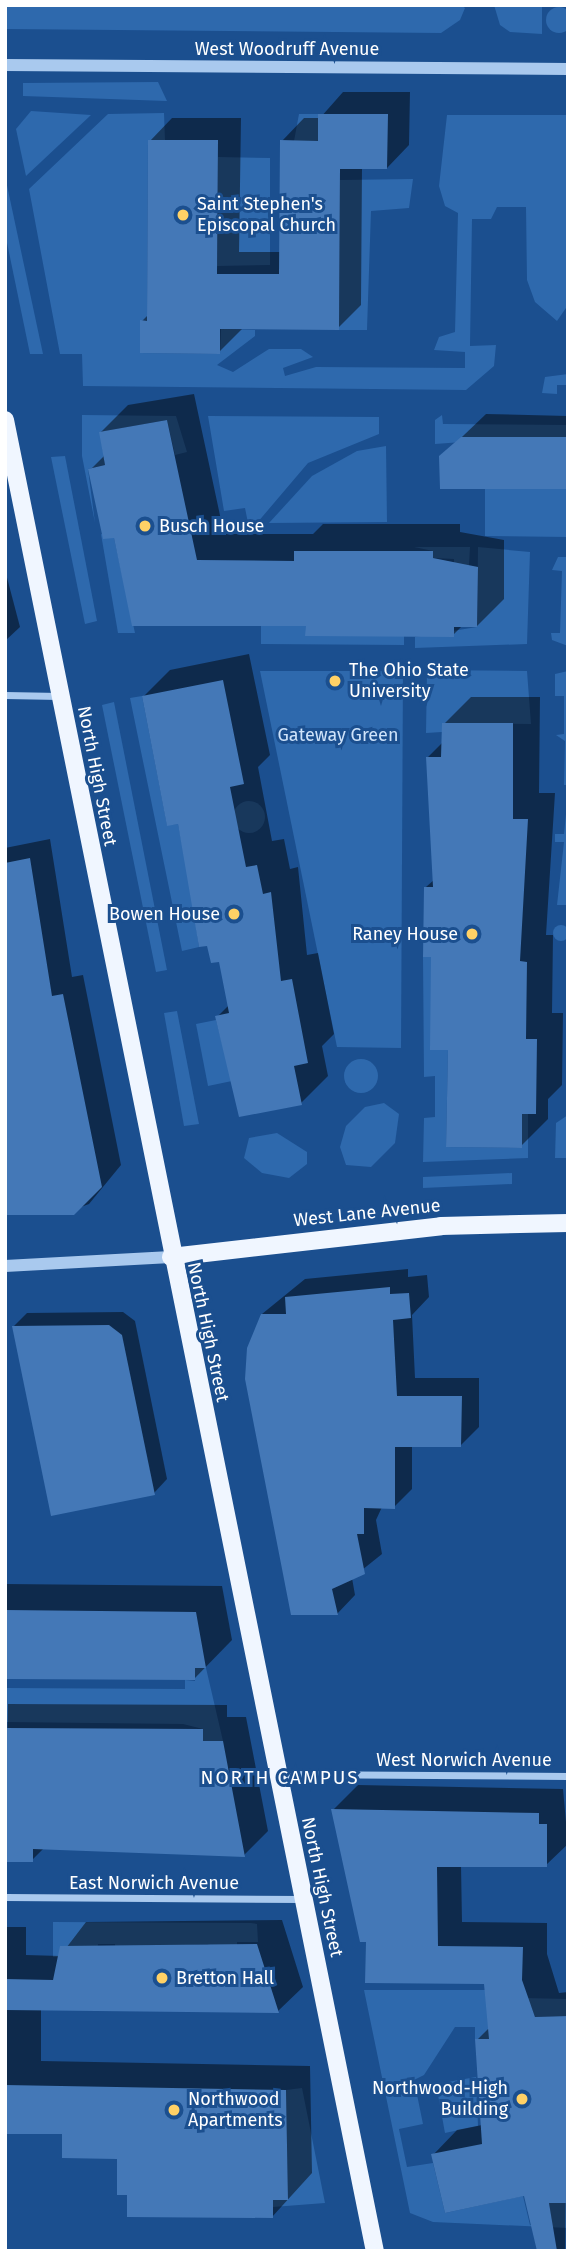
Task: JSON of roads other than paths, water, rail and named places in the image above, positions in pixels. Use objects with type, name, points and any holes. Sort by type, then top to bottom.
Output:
[{"type":"main road","name":"North High Street","points":[[5,420],[171,1258],[303,1899],[379,2249]]},
{"type":"main road","name":"West Lane Avenue","points":[[171,1258],[441,1226],[568,1223]]},
{"type":"street","name":"West Woodruff Avenue","points":[[5,65],[568,68]]},
{"type":"street","points":[[5,695],[60,696]]},
{"type":"street","points":[[5,1266],[171,1258]]},
{"type":"street","name":"West Norwich Avenue","points":[[277,1774],[568,1776]]},
{"type":"street","name":"East Norwich Avenue","points":[[5,1897],[303,1899]]},
{"type":"place","name":"Saint Stephen's Episcopal Church","points":[[183,215]]},
{"type":"place","name":"Busch House","points":[[145,526]]},
{"type":"place","name":"The Ohio State University","points":[[335,681]]},
{"type":"place","name":"Bowen House","points":[[234,914]]},
{"type":"place","name":"Raney House","points":[[472,934]]},
{"type":"place","name":"Bretton Hall","points":[[162,1978]]},
{"type":"place","name":"Northwood-High Building","points":[[522,2099]]},
{"type":"place","name":"Northwood Apartments","points":[[174,2110]]},
{"type":"district","name":"NORTH CAMPUS","points":[[280,1778]]},
{"type":"park label","name":"Gateway Green","points":[[338,735]]}]
